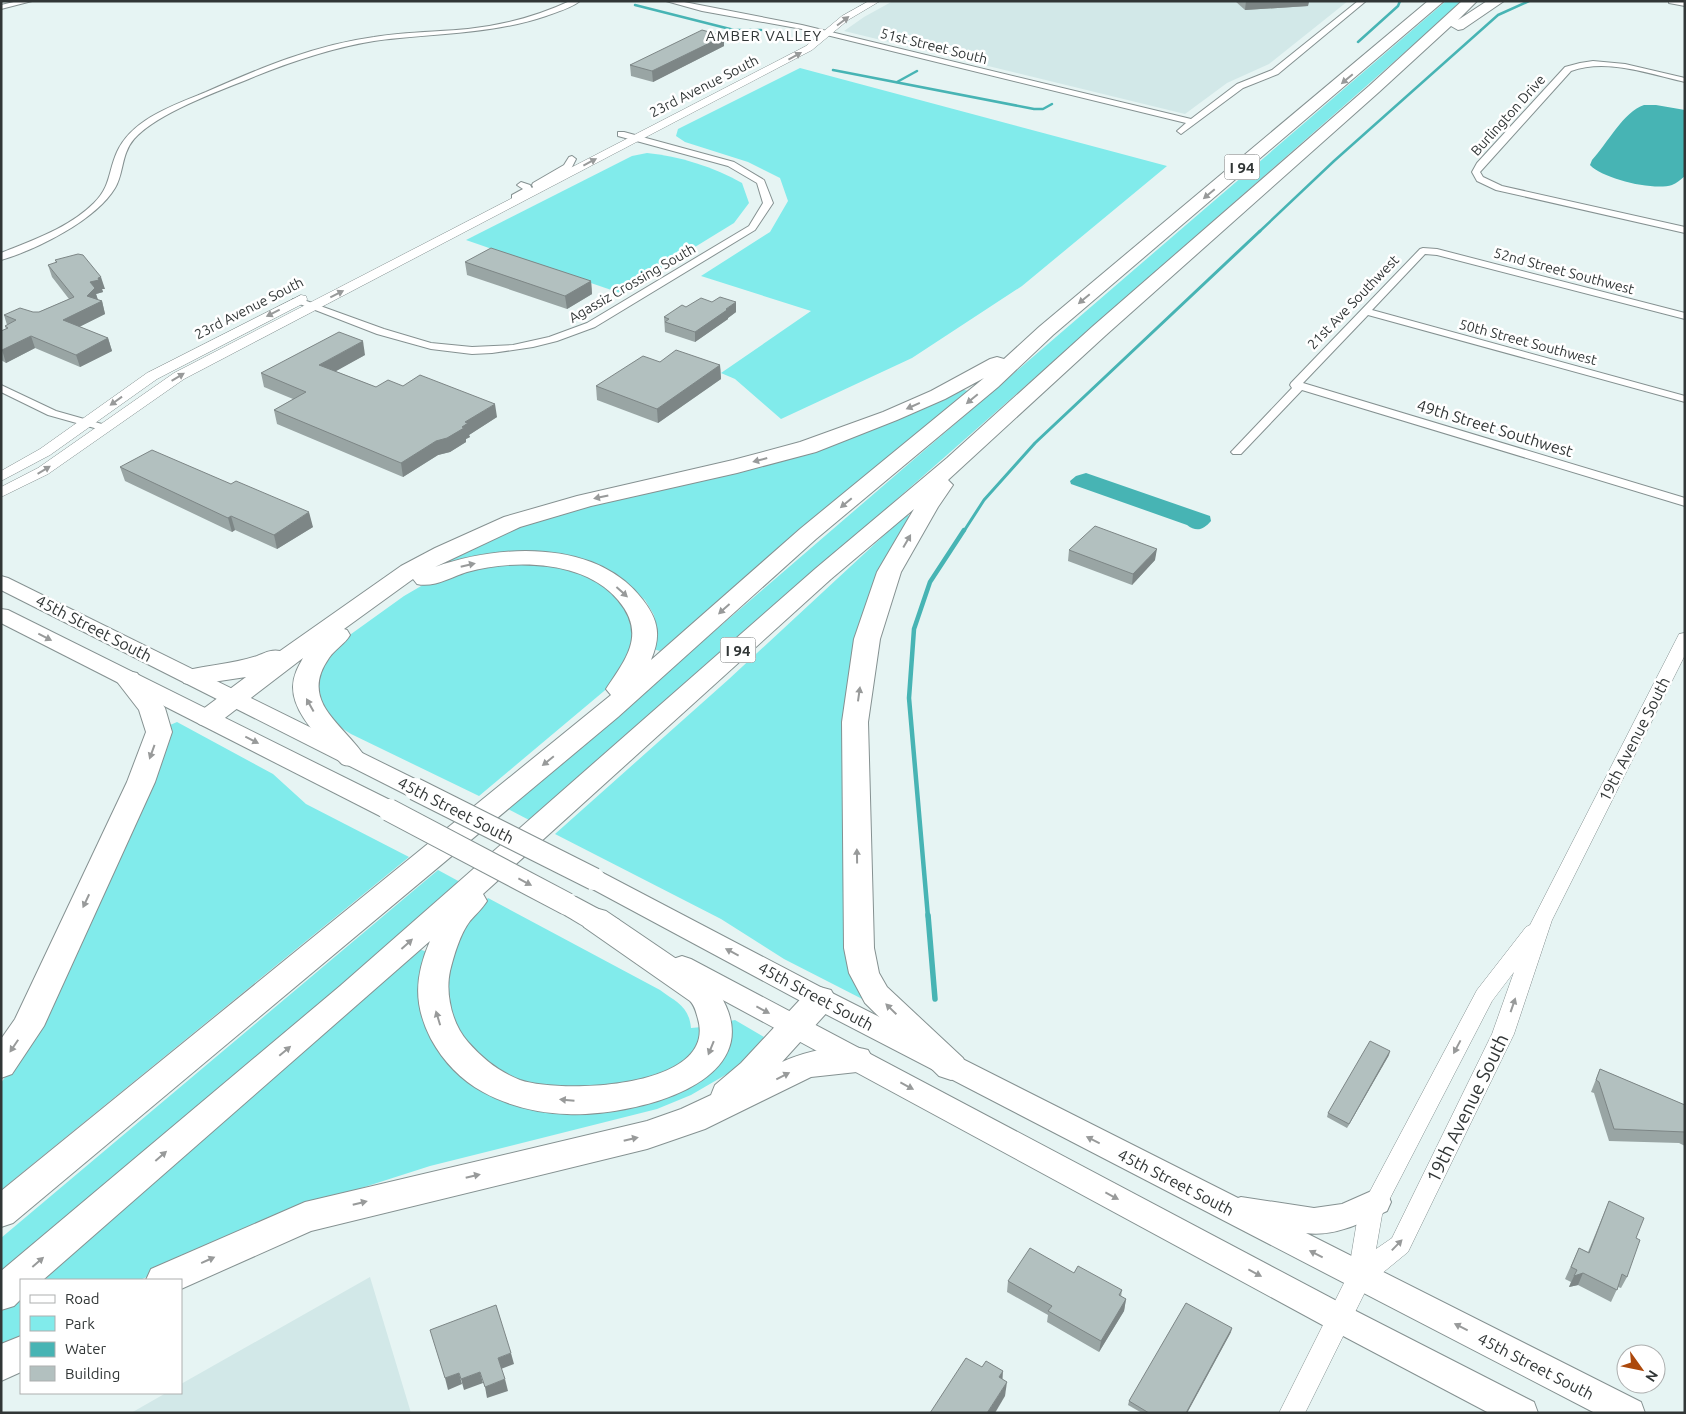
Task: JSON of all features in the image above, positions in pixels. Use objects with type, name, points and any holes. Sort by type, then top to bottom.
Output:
[{"type":"highway","name":"I 94","points":[[1,1212],[578,737],[808,534],[991,384],[1046,331],[1437,1]]},
{"type":"highway","name":"I 94","points":[[1,1294],[351,994],[823,574],[965,454],[1470,1]]},
{"type":"highway","points":[[1374,89],[1470,17],[1497,1]]},
{"type":"highway","points":[[1375,55],[1413,3]]},
{"type":"highway","points":[[208,718],[307,643],[409,571],[512,522],[585,501],[738,466],[808,447],[890,416],[938,395],[996,363],[1046,331]]},
{"type":"highway","points":[[952,1067],[876,994],[864,973],[858,940],[855,722],[867,639],[889,572],[927,506],[965,454]]},
{"type":"highway","points":[[351,757],[313,711],[305,696],[306,679],[311,666],[322,650],[342,632],[397,593],[415,583],[448,569],[478,562],[514,558],[548,560],[575,565],[600,575],[622,591],[634,604],[644,622],[645,639],[639,659],[623,684],[578,737]]},
{"type":"highway","points":[[193,677],[245,669],[269,661],[307,643]]},
{"type":"highway","points":[[1,1065],[28,1026],[141,782],[159,732],[152,708],[128,680]]},
{"type":"highway","points":[[560,808],[456,917],[434,972],[434,1003],[439,1024],[460,1056],[500,1086],[550,1099],[574,1101],[628,1097],[659,1088],[687,1076],[704,1063],[712,1049],[716,1032],[714,1018],[707,999],[689,984],[595,919]]},
{"type":"highway","points":[[707,1110],[753,1072],[820,999]]},
{"type":"highway","points":[[166,1279],[305,1217],[647,1135],[692,1119],[707,1110],[762,1087],[806,1065],[857,1059]]},
{"type":"highway","points":[[1,1364],[20,1354]]},
{"type":"main road","name":"45th Street South","points":[[1,582],[594,879],[820,999],[1629,1413]]},
{"type":"main road","name":"45th Street South","points":[[1,615],[388,810],[1339,1318],[1522,1413]]},
{"type":"main road","points":[[1226,1208],[1314,1222],[1346,1216],[1376,1202]]},
{"type":"street","points":[[1,7],[28,1]]},
{"type":"street","points":[[1,257],[55,232],[95,206],[108,192],[116,174],[122,151],[128,141],[150,122],[172,110],[286,62],[322,51],[373,39],[497,27],[549,13],[577,1]]},
{"type":"street","points":[[669,1],[711,12],[766,19],[814,30]]},
{"type":"street","name":"23rd Avenue South","points":[[1,493],[44,471],[179,376],[809,48],[827,24],[857,1]]},
{"type":"street","name":"23rd Avenue South","points":[[1,477],[46,452],[85,422],[152,376],[782,52],[814,30],[846,18],[876,1]]},
{"type":"street","points":[[1180,131],[1240,86],[1275,72],[1362,1]]},
{"type":"street","points":[[1672,1],[1685,4]]},
{"type":"street","name":"51st Street South","points":[[827,24],[1192,122]]},
{"type":"street","name":"Burlington Drive","points":[[1685,80],[1604,63],[1576,64],[1568,69],[1480,165],[1476,172],[1480,179],[1499,188],[1685,230]]},
{"type":"street","name":"Agassiz Crossing South","points":[[297,301],[390,334],[434,346],[488,350],[539,344],[566,337],[591,325],[752,228],[768,203],[761,182],[731,164],[621,134]]},
{"type":"street","name":"23rd Avenue South","points":[[538,189],[535,186],[536,184],[568,167],[572,160]]},
{"type":"street","name":"23rd Avenue South","points":[[495,211],[497,207],[528,190],[527,187],[521,186]]},
{"type":"street","name":"21st Ave Southwest","points":[[1237,452],[1365,311],[1423,251],[1437,252]]},
{"type":"street","name":"52nd Street Southwest","points":[[1437,252],[1685,316]]},
{"type":"street","name":"50th Street Southwest","points":[[1365,311],[1685,399]]},
{"type":"street","name":"49th Street Southwest","points":[[1297,386],[1685,502]]},
{"type":"street","points":[[1,388],[52,413],[104,428]]},
{"type":"street","name":"19th Avenue South","points":[[1360,1276],[1400,1244],[1503,1034],[1542,920],[1685,638]]},
{"type":"street","name":"19th Avenue South","points":[[1292,1413],[1360,1276],[1370,1215],[1376,1202],[1484,996],[1542,920]]},
{"type":"shaded area","points":[[893,1],[1348,1],[1269,64],[1227,83],[1185,114],[844,31]]},
{"type":"shaded area","points":[[370,1277],[411,1413],[131,1413],[164,1394],[182,1394],[182,1383]]},
{"type":"green space","points":[[1446,1],[1463,1],[531,821],[508,809]]},
{"type":"green space","points":[[800,68],[1167,166],[1022,286],[912,358],[781,419],[735,379],[721,373],[811,311],[701,276],[770,232],[788,201],[780,178],[748,162],[685,142],[676,136],[678,129]]},
{"type":"green space","points":[[647,153],[684,160],[708,167],[731,177],[742,183],[749,203],[734,223],[620,293],[466,240],[632,156]]},
{"type":"green space","points":[[959,389],[969,391],[660,651],[653,649],[656,634],[654,615],[645,600],[626,584],[556,556],[434,570],[430,565],[497,533],[579,507],[665,488]]},
{"type":"green space","points":[[906,515],[915,517],[865,613],[872,1004],[784,959],[721,919],[555,834],[729,679]]},
{"type":"green space","points":[[511,564],[556,567],[570,570],[598,581],[622,599],[638,633],[622,676],[479,796],[351,734],[324,712],[312,680],[333,647],[404,596],[428,582],[468,569]]},
{"type":"green space","points":[[177,722],[273,774],[306,804],[409,857],[1,1190],[1,1083],[31,1040],[170,737],[170,725]]},
{"type":"green space","points":[[438,870],[462,883],[1,1277],[1,1238]]},
{"type":"green space","points":[[488,898],[660,990],[676,1001],[688,1014],[691,1028],[702,1027],[699,1043],[693,1055],[673,1073],[598,1093],[511,1080],[477,1056],[446,1015],[450,951],[465,924]]},
{"type":"green space","points":[[418,949],[428,952],[464,1076],[649,1102],[725,1022],[735,1020],[764,1037],[739,1067],[691,1095],[657,1109],[430,1166],[352,1191],[269,1222],[142,1279],[39,1279]]},
{"type":"green space","points":[[20,1296],[20,1341],[1,1351],[1,1312]]},
{"type":"water","points":[[1644,105],[1685,110],[1685,176],[1672,185],[1653,186],[1629,182],[1606,175],[1590,165],[1623,121],[1637,108]]},
{"type":"water","points":[[1086,473],[1210,516],[1211,521],[1203,528],[1194,529],[1071,484],[1070,481],[1076,476]]},
{"type":"building","points":[[702,30],[724,36],[652,71],[630,65]]},
{"type":"building","points":[[491,248],[591,281],[565,296],[465,262]]},
{"type":"building","points":[[78,254],[83,255],[101,277],[98,278],[99,280],[90,282],[95,288],[87,296],[102,301],[63,320],[108,338],[76,355],[31,336],[1,350],[1,331],[8,328],[5,326],[16,320],[4,315],[20,308],[39,312],[74,297],[48,265],[57,262],[55,260]]},
{"type":"building","points":[[720,297],[736,302],[695,332],[665,322],[669,319],[664,317],[682,305],[686,307],[701,298],[712,302]]},
{"type":"building","points":[[339,332],[363,341],[319,365],[376,387],[388,380],[403,386],[420,375],[495,404],[465,422],[468,423],[462,427],[464,428],[447,438],[436,441],[401,463],[274,410],[306,392],[261,373]]},
{"type":"building","points":[[676,350],[720,365],[657,409],[596,386],[643,356],[660,362]]},
{"type":"building","points":[[152,450],[231,484],[236,481],[309,512],[274,535],[231,516],[228,518],[120,467]]},
{"type":"building","points":[[1095,526],[1157,549],[1133,574],[1069,550]]},
{"type":"building","points":[[1370,1041],[1390,1051],[1349,1124],[1328,1113]]},
{"type":"building","points":[[1600,1069],[1685,1105],[1685,1132],[1614,1129],[1599,1082],[1596,1080]]},
{"type":"building","points":[[1609,1201],[1644,1218],[1636,1238],[1640,1240],[1627,1277],[1622,1274],[1617,1290],[1583,1273],[1574,1276],[1577,1270],[1571,1267],[1579,1248],[1589,1253]]},
{"type":"building","points":[[1030,1248],[1074,1273],[1078,1266],[1122,1290],[1119,1295],[1126,1299],[1101,1341],[1048,1311],[1052,1306],[1008,1281]]},
{"type":"building","points":[[1186,1303],[1232,1328],[1186,1413],[1149,1413],[1129,1401]]},
{"type":"building","points":[[496,1305],[511,1353],[498,1358],[505,1379],[485,1387],[480,1372],[461,1379],[459,1373],[445,1378],[430,1330]]},
{"type":"building","points":[[966,1358],[982,1367],[986,1361],[1003,1371],[999,1377],[1007,1382],[987,1413],[930,1413]]},
{"type":"waterway","points":[[1358,42],[1398,6],[1400,1]]},
{"type":"waterway","points":[[1259,232],[1334,161],[1498,15],[1529,1]]},
{"type":"waterway","points":[[635,5],[734,30],[761,30]]},
{"type":"waterway","points":[[833,70],[1034,109],[1043,109],[1052,104]]},
{"type":"waterway","points":[[897,82],[917,71]]},
{"type":"waterway","points":[[964,531],[984,500],[1035,443],[1260,231]]},
{"type":"waterway","points":[[928,917],[909,698],[914,629],[930,582],[964,530]]},
{"type":"waterway","points":[[928,915],[935,999]]},
{"type":"district","name":"AMBER VALLEY","points":[[764,35]]}]
